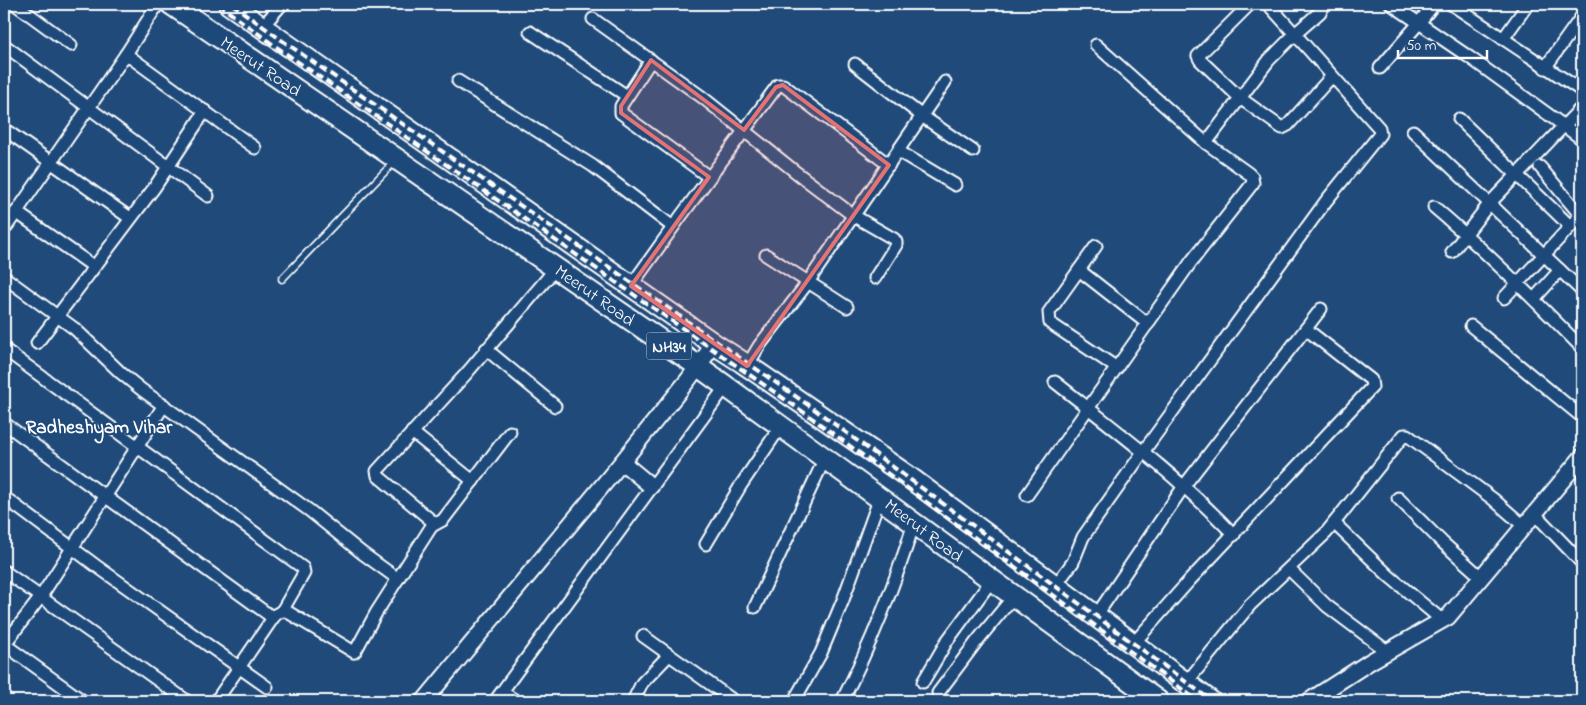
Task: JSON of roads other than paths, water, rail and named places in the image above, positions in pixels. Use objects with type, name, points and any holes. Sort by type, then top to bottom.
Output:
[{"type":"highway","name":"Meerut Road","points":[[171,4],[698,366],[880,497],[1152,700]]},
{"type":"highway","name":"Meerut Road","points":[[229,4],[714,344],[909,477],[1210,701]]},
{"type":"street","points":[[15,4],[71,45]]},
{"type":"street","points":[[4,230],[126,54],[158,4]]},
{"type":"street","points":[[262,27],[282,4]]},
{"type":"street","points":[[1250,4],[1198,56],[1240,98],[1282,128],[1288,125],[1332,76]]},
{"type":"street","points":[[1055,586],[1073,562],[1083,537],[1143,452],[1326,201],[1380,134],[1379,128],[1268,4]]},
{"type":"street","points":[[1206,143],[1269,60],[1320,12],[1322,4]]},
{"type":"street","points":[[1391,4],[1565,125],[1582,139]]},
{"type":"street","points":[[1380,68],[1420,23],[1434,4]]},
{"type":"street","points":[[1451,4],[1582,91]]},
{"type":"street","points":[[1503,39],[1528,4]]},
{"type":"street","points":[[1545,68],[1582,16]]},
{"type":"street","points":[[593,19],[702,97],[854,216],[896,242],[875,278]]},
{"type":"street","points":[[530,32],[627,96]]},
{"type":"street","points":[[4,45],[208,196]]},
{"type":"street","points":[[1027,495],[1191,262],[1252,183],[1252,178],[1248,173],[1206,143],[1096,45]]},
{"type":"street","points":[[126,54],[255,148]]},
{"type":"street","points":[[651,60],[621,106],[621,112],[709,177]]},
{"type":"street","points":[[855,64],[922,116],[973,151]]},
{"type":"street","points":[[458,81],[593,166],[673,227]]},
{"type":"street","points":[[747,366],[759,346],[809,282],[945,82]]},
{"type":"street","points":[[631,286],[776,87],[783,85],[889,165]]},
{"type":"street","points":[[1452,252],[1489,204],[1582,107]]},
{"type":"street","points":[[37,343],[168,166],[205,111]]},
{"type":"street","points":[[1459,119],[1570,226]]},
{"type":"street","points":[[4,129],[130,218]]},
{"type":"street","points":[[1413,131],[1582,291]]},
{"type":"street","points":[[898,151],[955,185]]},
{"type":"street","points":[[1504,298],[1581,216],[1540,167]]},
{"type":"street","points":[[1434,207],[1467,234],[1582,348]]},
{"type":"street","points":[[16,212],[93,266]]},
{"type":"street","points":[[1096,246],[1049,312],[1049,319],[1050,322],[1117,368]]},
{"type":"street","points":[[766,254],[847,308]]},
{"type":"street","points":[[432,526],[432,520],[376,474],[378,469],[466,374],[556,268]]},
{"type":"street","points":[[1079,270],[1148,324]]},
{"type":"street","points":[[1534,299],[1560,270]]},
{"type":"street","points":[[4,277],[75,329],[121,374],[310,511],[398,579]]},
{"type":"street","points":[[1096,616],[1184,486],[1321,309]]},
{"type":"street","points":[[1471,326],[1582,417]]},
{"type":"street","points":[[1133,644],[1372,387],[1371,380],[1306,329]]},
{"type":"street","points":[[424,701],[622,462],[714,344]]},
{"type":"street","points":[[4,349],[303,568],[304,573],[279,613],[239,666],[216,701]]},
{"type":"street","points":[[486,349],[555,406]]},
{"type":"street","points":[[1055,382],[1184,486],[1234,535]]},
{"type":"street","points":[[516,701],[498,697],[726,386]]},
{"type":"street","points":[[83,701],[4,645],[40,598],[164,405]]},
{"type":"street","points":[[4,423],[269,616],[286,611],[354,652],[376,613],[432,526],[443,520],[510,432]]},
{"type":"street","points":[[706,544],[741,485],[781,426]]},
{"type":"street","points":[[412,432],[473,481]]},
{"type":"street","points":[[1186,683],[1243,613],[1316,544],[1403,436],[1406,435],[1493,499],[1524,527]]},
{"type":"street","points":[[1309,701],[1387,651],[1443,621],[1482,578],[1582,457]]},
{"type":"street","points":[[755,607],[825,458]]},
{"type":"street","points":[[622,462],[651,486]]},
{"type":"street","points":[[4,497],[268,687]]},
{"type":"street","points":[[795,699],[821,653],[843,600],[880,497]]},
{"type":"street","points":[[1398,498],[1442,542],[1482,578]]},
{"type":"street","points":[[1535,514],[1582,563]]},
{"type":"street","points":[[842,701],[861,664],[880,618],[900,568],[914,523]]},
{"type":"street","points":[[1334,523],[1389,576],[1443,621]]},
{"type":"street","points":[[1289,569],[1327,606],[1387,651]]},
{"type":"street","points":[[4,571],[187,701]]},
{"type":"street","points":[[923,682],[947,641],[992,580]]},
{"type":"street","points":[[938,693],[1014,596]]},
{"type":"street","points":[[643,636],[726,699]]},
{"type":"street","points":[[634,701],[642,683],[669,655]]},
{"type":"lane","points":[[282,278],[397,159]]},
{"type":"railway","points":[[218,4],[275,46],[809,416],[1198,701]]},
{"type":"railway","points":[[232,4],[814,409],[1212,701]]},
{"type":"district","name":"Radheshyam Vihar","points":[[99,426]]}]
